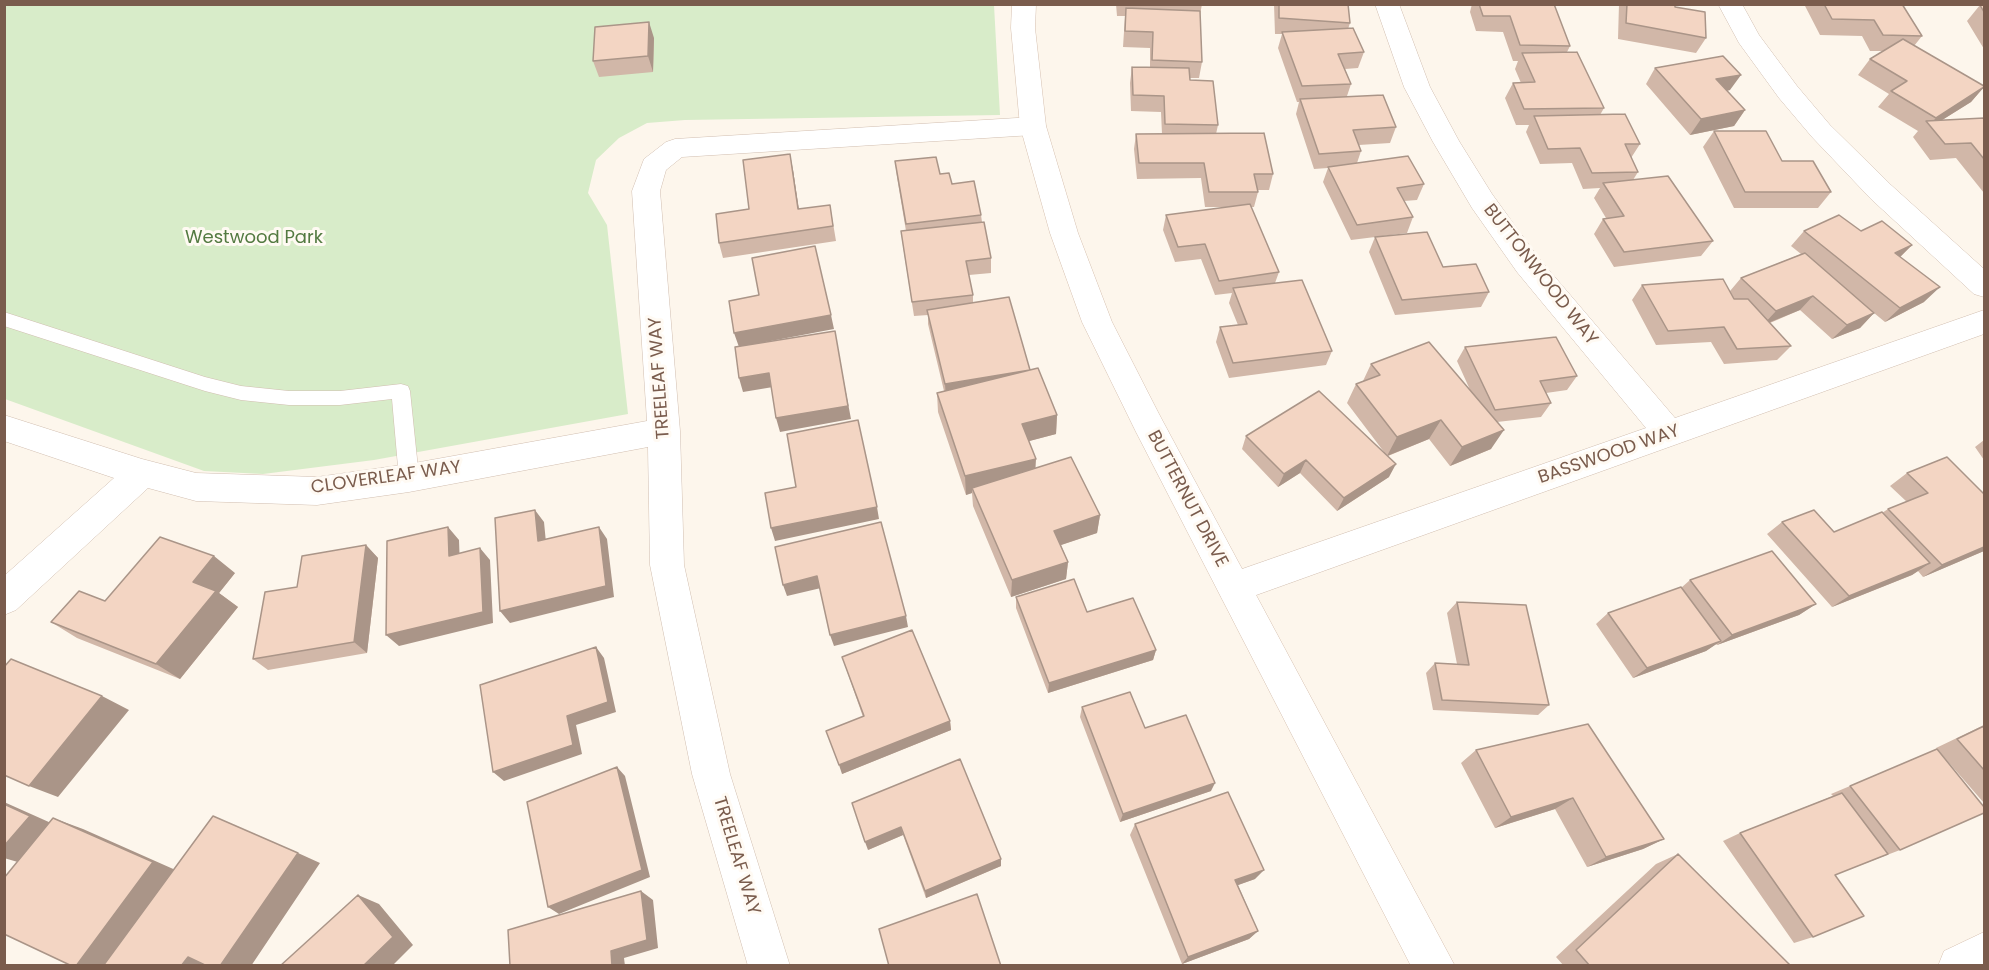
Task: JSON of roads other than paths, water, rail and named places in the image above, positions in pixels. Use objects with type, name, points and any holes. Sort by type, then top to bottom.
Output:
[{"type":"street","name":"BUTTERNUT DRIVE","points":[[1024,4],[1023,28],[1033,126],[1064,233],[1097,322],[1147,423],[1434,966]]},
{"type":"street","name":"BUTTONWOOD WAY","points":[[1387,4],[1417,87],[1446,142],[1482,201],[1527,264],[1670,434]]},
{"type":"street","points":[[1730,4],[1748,38],[1788,92],[1821,131],[1881,192],[1984,286]]},
{"type":"street","name":"TREELEAF WAY","points":[[769,966],[711,774],[667,565],[664,430],[646,191],[654,166],[675,148],[1033,126]]},
{"type":"street","name":"BASSWOOD WAY","points":[[1234,587],[1984,322]]},
{"type":"street","name":"CLOVERLEAF WAY","points":[[4,428],[142,473],[196,487],[317,491],[409,478],[664,430]]},
{"type":"street","points":[[4,599],[142,473]]},
{"type":"street","points":[[1959,966],[1984,953]]},
{"type":"lane","points":[[4,319],[240,393],[289,398],[340,398],[401,391],[409,478]]},
{"type":"park label","name":"Westwood Park","points":[[254,238]]}]
